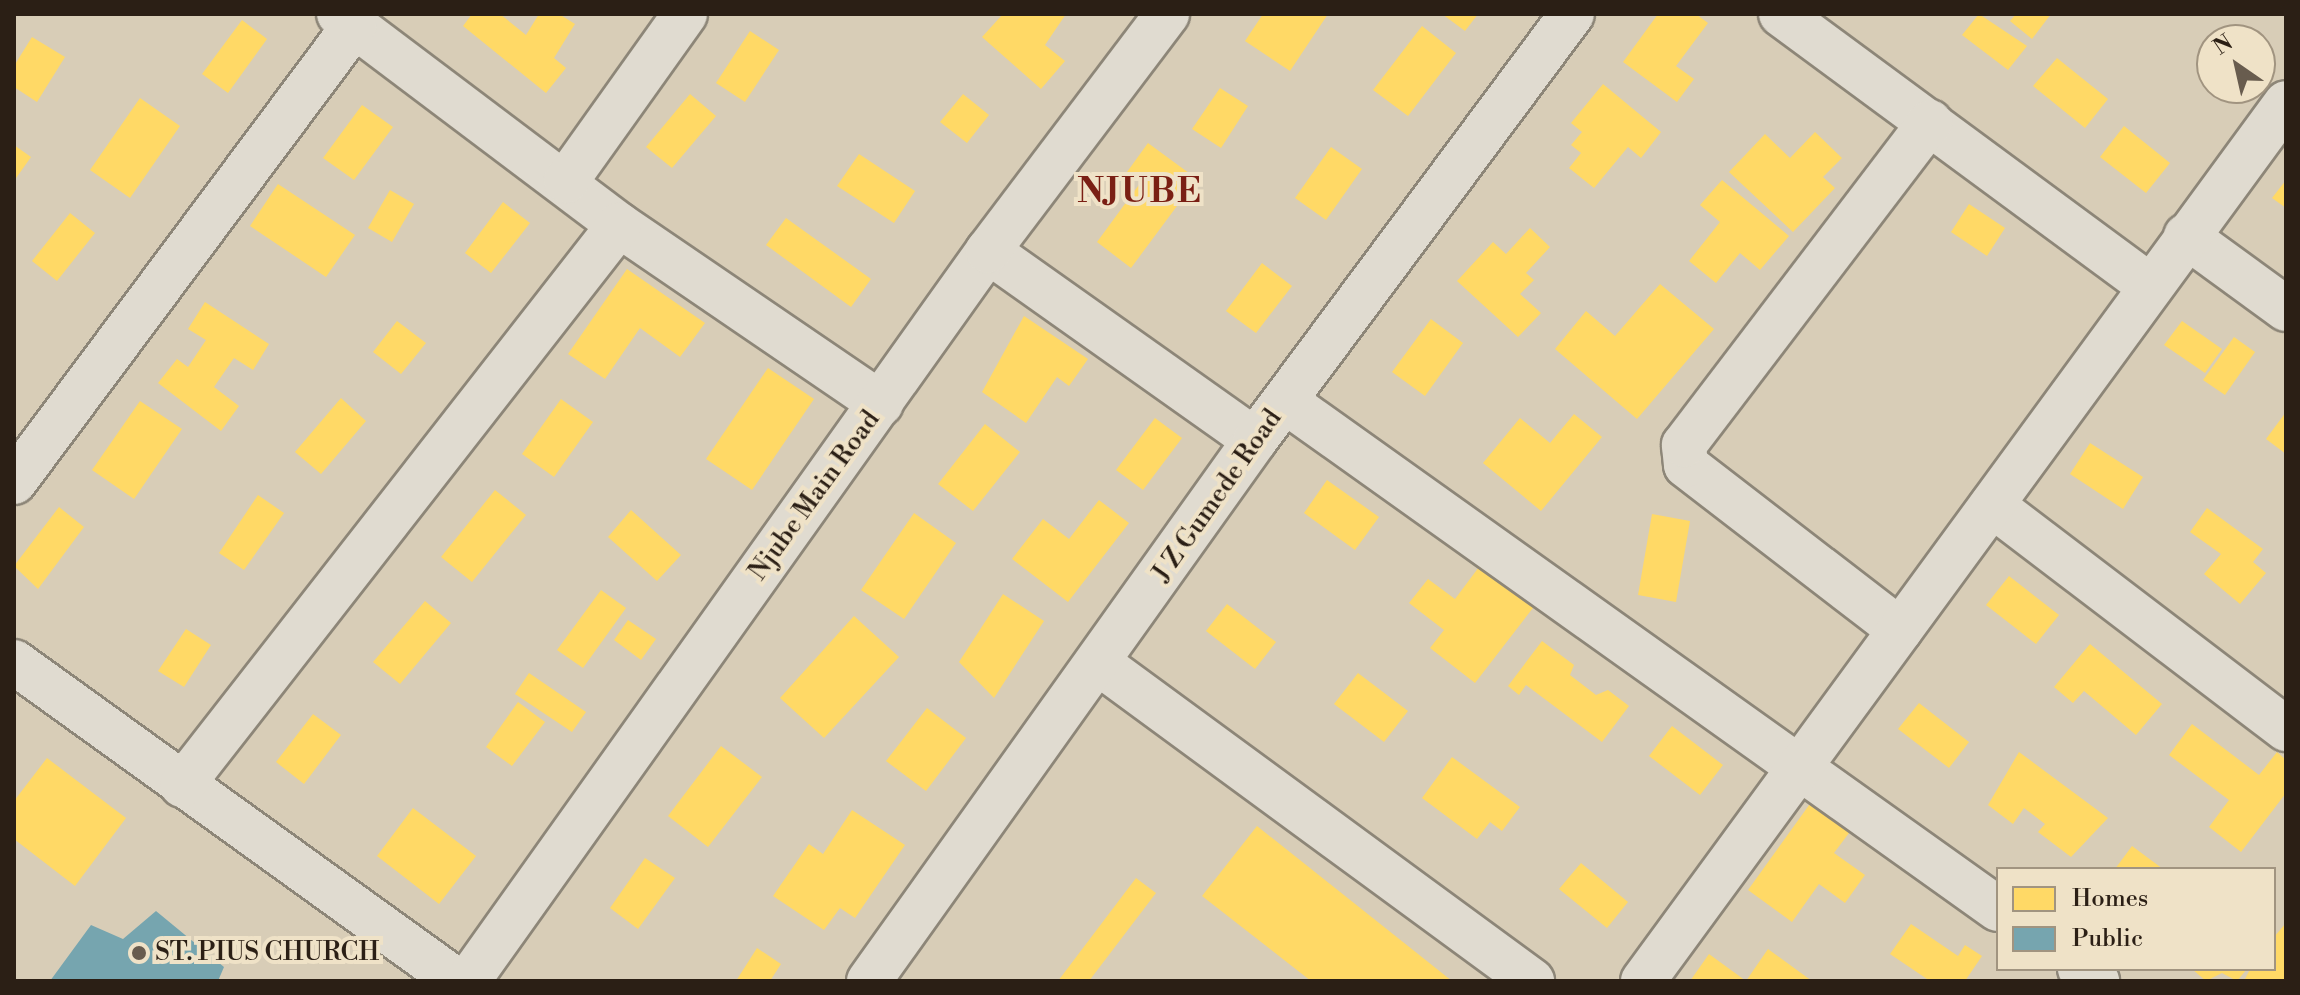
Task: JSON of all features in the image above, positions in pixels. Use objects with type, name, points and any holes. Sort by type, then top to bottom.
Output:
[{"type":"street","points":[[566,181],[685,14]]},
{"type":"street","name":"Njube Main Road","points":[[468,981],[988,251],[1167,14]]},
{"type":"street","name":"J Z Gumede Road","points":[[869,981],[1100,664],[1255,440],[1572,14]]},
{"type":"street","points":[[1781,14],[2149,285]]},
{"type":"street","points":[[14,482],[346,20],[566,181],[619,225],[881,404]]},
{"type":"street","points":[[1643,981],[2149,285],[2286,103]]},
{"type":"street","points":[[1900,630],[1686,465],[1684,445],[1930,122]]},
{"type":"street","points":[[182,785],[619,225]]},
{"type":"street","points":[[2186,236],[2286,309]]},
{"type":"street","points":[[988,251],[1255,440]]},
{"type":"street","points":[[1285,401],[1996,908]]},
{"type":"street","points":[[1992,505],[2286,729]]},
{"type":"street","points":[[14,662],[457,981]]},
{"type":"street","points":[[1100,664],[1532,981]]},
{"type":"building: Homes","points":[[472,14],[500,14],[526,35],[539,14],[559,14],[575,24],[554,58],[566,68],[546,93],[463,26]]},
{"type":"building: Homes","points":[[1003,14],[1066,14],[1045,45],[1065,61],[1041,89],[982,37]]},
{"type":"building: Homes","points":[[1263,14],[1328,14],[1290,71],[1245,41]]},
{"type":"building: Homes","points":[[1442,14],[1478,14],[1465,31]]},
{"type":"building: Homes","points":[[1658,14],[1696,14],[1708,23],[1676,66],[1694,79],[1677,102],[1623,62]]},
{"type":"building: Homes","points":[[1979,14],[2027,46],[2008,70],[1962,35]]},
{"type":"building: Homes","points":[[2016,14],[2051,14],[2032,39],[2010,21]]},
{"type":"building: Homes","points":[[242,20],[267,39],[228,93],[202,74]]},
{"type":"building: Homes","points":[[1422,26],[1456,53],[1408,116],[1373,90]]},
{"type":"building: Homes","points":[[750,31],[779,50],[745,102],[716,83]]},
{"type":"building: Homes","points":[[32,37],[65,57],[37,102],[14,87],[14,66]]},
{"type":"building: Homes","points":[[2057,58],[2108,99],[2085,128],[2033,86]]},
{"type":"building: Homes","points":[[1603,84],[1661,132],[1641,158],[1628,147],[1594,188],[1569,168],[1581,153],[1571,145],[1582,132],[1571,123]]},
{"type":"building: Homes","points":[[1220,88],[1248,106],[1221,148],[1192,129]]},
{"type":"building: Homes","points":[[690,94],[716,116],[672,168],[646,147]]},
{"type":"building: Homes","points":[[963,94],[989,115],[967,143],[940,122]]},
{"type":"building: Homes","points":[[140,98],[180,126],[130,198],[90,170]]},
{"type":"building: Homes","points":[[362,105],[393,127],[354,180],[323,158]]},
{"type":"building: Homes","points":[[2124,126],[2170,163],[2146,193],[2100,157]]},
{"type":"building: Homes","points":[[1815,132],[1842,158],[1823,177],[1835,188],[1793,232],[1729,172],[1765,134],[1790,158]]},
{"type":"building: Homes","points":[[1148,143],[1197,179],[1131,268],[1097,242],[1141,182],[1127,172]]},
{"type":"building: Homes","points":[[14,145],[31,157],[14,181]]},
{"type":"building: Homes","points":[[1331,147],[1362,169],[1326,220],[1295,198]]},
{"type":"building: Homes","points":[[859,154],[915,191],[894,223],[837,186]]},
{"type":"building: Homes","points":[[1722,180],[1789,236],[1760,270],[1740,253],[1716,283],[1689,261],[1720,222],[1700,205]]},
{"type":"building: Homes","points":[[2286,180],[2286,208],[2272,198]]},
{"type":"building: Homes","points":[[278,184],[355,235],[326,277],[250,226]]},
{"type":"building: Homes","points":[[390,190],[414,204],[392,242],[368,228]]},
{"type":"building: Homes","points":[[503,202],[530,223],[491,273],[465,253]]},
{"type":"building: Homes","points":[[1969,204],[2005,228],[1987,256],[1951,232]]},
{"type":"building: Homes","points":[[70,213],[95,233],[57,281],[32,261]]},
{"type":"building: Homes","points":[[786,218],[871,279],[851,307],[766,245]]},
{"type":"building: Homes","points":[[1530,228],[1550,247],[1526,273],[1534,280],[1520,294],[1541,313],[1518,337],[1457,281],[1493,242],[1506,254]]},
{"type":"building: Homes","points":[[1262,263],[1292,286],[1256,333],[1226,311]]},
{"type":"building: Homes","points":[[627,269],[705,323],[680,357],[640,328],[605,379],[568,354]]},
{"type":"building: Homes","points":[[1660,284],[1714,329],[1637,419],[1555,349],[1586,311],[1615,336]]},
{"type":"building: Homes","points":[[205,302],[269,344],[253,370],[234,358],[214,387],[239,406],[221,431],[158,383],[177,359],[188,367],[206,340],[188,329]]},
{"type":"building: Homes","points":[[1024,316],[1088,359],[1069,386],[1057,377],[1026,423],[982,392]]},
{"type":"building: Homes","points":[[1431,319],[1463,343],[1425,396],[1392,372]]},
{"type":"building: Homes","points":[[397,321],[426,343],[401,374],[373,352]]},
{"type":"building: Homes","points":[[2182,321],[2222,349],[2205,373],[2164,345]]},
{"type":"building: Homes","points":[[2234,337],[2255,352],[2225,395],[2203,380]]},
{"type":"building: Homes","points":[[768,368],[814,399],[752,490],[706,459]]},
{"type":"building: Homes","points":[[341,398],[366,421],[321,474],[295,452]]},
{"type":"building: Homes","points":[[561,399],[593,422],[554,477],[522,454]]},
{"type":"building: Homes","points":[[140,401],[182,429],[134,499],[92,470]]},
{"type":"building: Homes","points":[[2286,412],[2286,454],[2266,439]]},
{"type":"building: Homes","points":[[1574,414],[1602,437],[1541,511],[1483,463],[1520,418],[1550,443]]},
{"type":"building: Homes","points":[[1155,418],[1182,438],[1143,490],[1116,470]]},
{"type":"building: Homes","points":[[985,424],[1020,452],[973,511],[938,484]]},
{"type":"building: Homes","points":[[2090,443],[2143,477],[2123,509],[2070,474]]},
{"type":"building: Homes","points":[[1327,480],[1379,517],[1355,550],[1304,513]]},
{"type":"building: Homes","points":[[495,490],[526,515],[472,582],[441,557]]},
{"type":"building: Homes","points":[[258,495],[284,513],[244,570],[219,553]]},
{"type":"building: Homes","points":[[1099,500],[1129,523],[1068,602],[1012,559],[1043,519],[1069,539]]},
{"type":"building: Homes","points":[[59,507],[84,527],[38,589],[14,566]]},
{"type":"building: Homes","points":[[2207,508],[2263,549],[2253,562],[2266,573],[2240,604],[2204,574],[2221,554],[2190,532]]},
{"type":"building: Homes","points":[[631,510],[681,555],[657,581],[608,537]]},
{"type":"building: Homes","points":[[914,513],[956,543],[904,619],[861,590]]},
{"type":"building: Homes","points":[[1652,514],[1690,521],[1676,602],[1638,595]]},
{"type":"building: Homes","points":[[1482,563],[1536,604],[1475,683],[1430,648],[1444,630],[1409,603],[1428,579],[1455,599]]},
{"type":"building: Homes","points":[[2009,576],[2059,615],[2036,644],[1986,605]]},
{"type":"building: Homes","points":[[601,590],[626,608],[583,668],[557,650]]},
{"type":"building: Homes","points":[[1003,594],[1044,621],[994,698],[959,662]]},
{"type":"building: Homes","points":[[425,601],[451,623],[400,684],[373,662]]},
{"type":"building: Homes","points":[[1227,604],[1276,642],[1255,669],[1206,631]]},
{"type":"building: Homes","points":[[854,616],[899,657],[824,738],[780,698]]},
{"type":"building: Homes","points":[[628,620],[656,639],[641,660],[614,640]]},
{"type":"building: Homes","points":[[186,629],[211,645],[184,687],[158,671]]},
{"type":"building: Homes","points":[[1542,641],[1574,665],[1570,675],[1596,695],[1608,690],[1629,706],[1602,742],[1526,685],[1519,695],[1508,686]]},
{"type":"building: Homes","points":[[2090,644],[2162,704],[2136,735],[2084,691],[2073,703],[2054,687]]},
{"type":"building: Homes","points":[[529,673],[586,712],[572,732],[515,694]]},
{"type":"building: Homes","points":[[1358,673],[1408,711],[1384,742],[1334,704]]},
{"type":"building: Homes","points":[[518,702],[545,722],[512,766],[486,747]]},
{"type":"building: Homes","points":[[1919,703],[1969,742],[1949,768],[1898,729]]},
{"type":"building: Homes","points":[[927,708],[966,738],[926,791],[886,761]]},
{"type":"building: Homes","points":[[313,714],[341,735],[304,784],[276,762]]},
{"type":"building: Homes","points":[[2192,724],[2259,775],[2277,752],[2286,760],[2286,793],[2241,852],[2209,827],[2229,800],[2169,755]]},
{"type":"building: Homes","points":[[1672,726],[1723,765],[1700,795],[1649,756]]},
{"type":"building: Homes","points":[[721,746],[762,777],[708,847],[668,816]]},
{"type":"building: Homes","points":[[2019,752],[2108,818],[2071,857],[2038,832],[2045,824],[2024,808],[2013,824],[1988,805]]},
{"type":"building: Homes","points":[[1452,757],[1520,807],[1502,831],[1490,822],[1477,839],[1422,798]]},
{"type":"building: Homes","points":[[47,758],[126,818],[75,886],[14,839],[14,801]]},
{"type":"building: Homes","points":[[1812,801],[1852,829],[1834,853],[1865,875],[1845,903],[1819,884],[1792,922],[1748,890]]},
{"type":"building: Homes","points":[[413,808],[476,856],[439,904],[377,856]]},
{"type":"building: Homes","points":[[852,810],[905,845],[855,918],[840,908],[824,930],[773,896],[809,844],[823,854]]},
{"type":"building: Homes","points":[[1257,826],[1452,981],[1311,981],[1202,896]]},
{"type":"building: Homes","points":[[2132,846],[2160,867],[2116,867]]},
{"type":"building: Homes","points":[[645,858],[675,878],[638,929],[610,908]]},
{"type":"building: Homes","points":[[1581,863],[1628,902],[1607,928],[1559,889]]},
{"type":"building: Homes","points":[[1136,878],[1156,893],[1089,981],[1058,981]]},
{"type":"building: Homes","points":[[2286,923],[2286,981],[2244,981],[2249,971],[2276,971],[2276,935]]},
{"type":"building: Homes","points":[[1911,924],[1958,956],[1965,945],[1982,956],[1965,981],[1930,981],[1890,954]]},
{"type":"building: Homes","points":[[757,948],[781,964],[770,981],[736,981]]},
{"type":"building: Homes","points":[[1768,949],[1812,981],[1746,981]]},
{"type":"building: Homes","points":[[1709,954],[1746,981],[1690,981]]},
{"type":"building: Homes","points":[[2194,971],[2245,971],[2237,981],[2222,973],[2206,981]]},
{"type":"building: Public","name":"ST. PIUS CHURCH","points":[[156,911],[224,967],[218,981],[50,981],[91,925],[123,939]]},
{"type":"place","name":"ST. PIUS CHURCH","points":[[139,953]]},
{"type":"district","name":"NJUBE","points":[[1140,193]]}]
